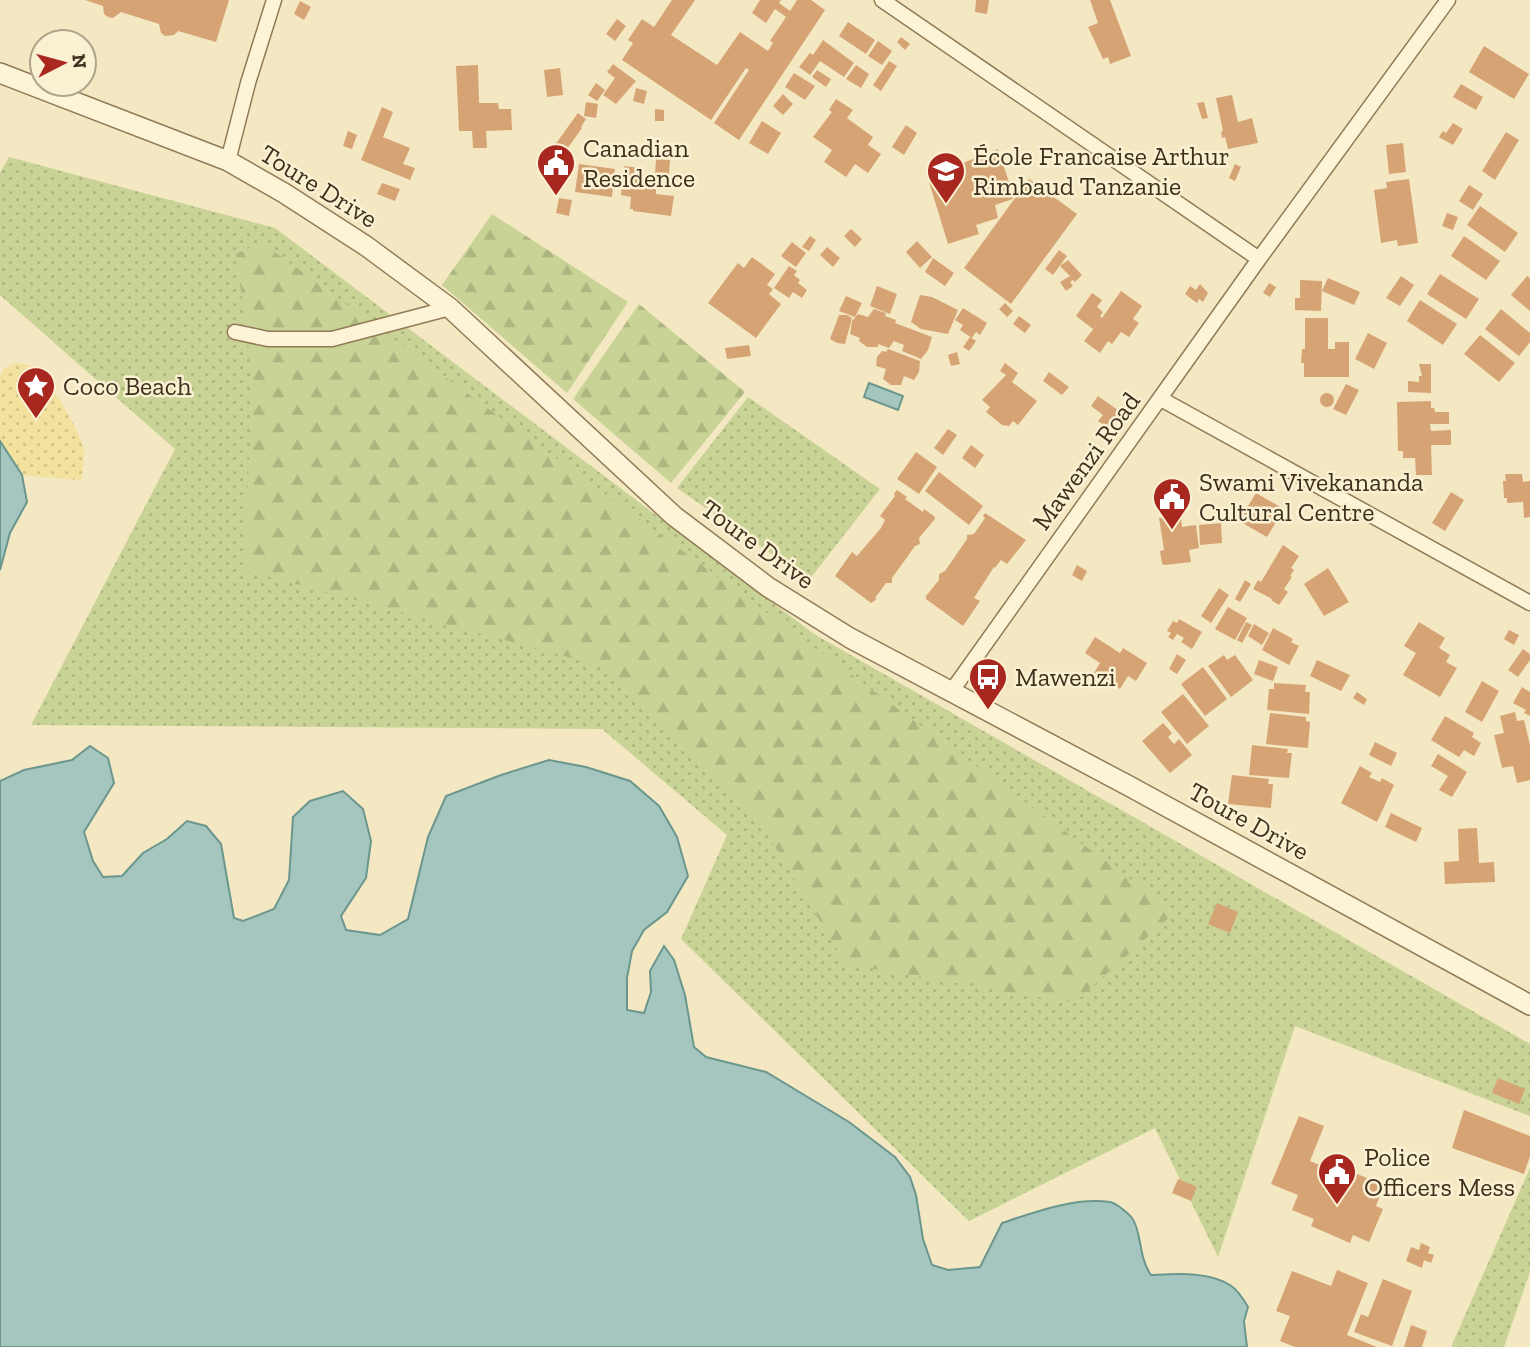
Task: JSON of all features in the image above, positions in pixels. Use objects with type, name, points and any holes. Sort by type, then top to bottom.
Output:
[{"type":"street","points":[[228,161],[248,83],[274,0]]},
{"type":"street","points":[[882,0],[1259,259]]},
{"type":"street","name":"Mawenzi Road","points":[[951,691],[1259,259],[1448,0]]},
{"type":"street","name":"Toure Drive","points":[[0,73],[228,161],[366,246],[450,308],[674,516],[768,587],[850,638],[1530,1004]]},
{"type":"street","points":[[235,332],[268,339],[332,339],[450,308]]},
{"type":"street","points":[[1161,399],[1530,603]]},
{"type":"green space","points":[[9,157],[275,228],[814,634],[1530,1044],[1530,1116],[1295,1026],[1218,1257],[1155,1128],[969,1221],[681,939],[727,835],[602,729],[31,725],[175,449],[0,295],[0,173]]},
{"type":"green space","points":[[492,214],[628,302],[567,393],[442,285]]},
{"type":"green space","points":[[261,242],[1175,912],[1074,1003],[846,964],[763,827],[609,668],[244,570],[253,380],[236,254]]},
{"type":"green space","points":[[639,304],[745,392],[671,483],[573,399]]},
{"type":"green space","points":[[748,397],[880,489],[809,580],[677,488]]},
{"type":"green space","points":[[1530,1168],[1530,1272],[1504,1347],[1451,1347]]},
{"type":"sand","name":"Coco Beach","points":[[16,363],[33,367],[39,372],[71,420],[83,447],[81,480],[22,475],[0,441],[0,376],[4,369]]},
{"type":"water","points":[[869,383],[903,396],[898,410],[864,397]]},
{"type":"water","points":[[0,441],[22,475],[27,502],[10,533],[0,570]]},
{"type":"water","points":[[90,746],[108,758],[114,783],[84,832],[93,861],[103,877],[122,876],[143,853],[167,839],[187,821],[206,826],[221,844],[234,918],[243,921],[274,909],[289,880],[293,817],[310,801],[343,791],[363,809],[371,841],[366,878],[341,916],[346,930],[380,935],[408,919],[428,837],[446,796],[549,760],[586,767],[630,781],[659,806],[677,837],[688,876],[667,912],[644,930],[632,951],[627,978],[627,1010],[644,1013],[651,992],[650,971],[664,946],[674,960],[685,995],[694,1047],[706,1057],[766,1072],[849,1122],[895,1157],[910,1177],[916,1195],[923,1239],[932,1265],[948,1270],[980,1267],[1002,1223],[1069,1204],[1110,1202],[1125,1211],[1135,1223],[1144,1260],[1151,1275],[1202,1275],[1222,1281],[1236,1290],[1248,1307],[1244,1321],[1247,1347],[0,1347],[0,781],[24,770],[72,760]]},
{"type":"building","points":[[85,0],[229,0],[216,42],[178,31],[174,35],[165,36],[161,33],[159,24],[121,12],[113,18],[108,17],[104,14],[103,6]]},
{"type":"building","points":[[672,0],[695,0],[671,35],[717,65],[740,32],[768,51],[773,43],[770,41],[786,17],[775,9],[766,23],[752,13],[760,0],[781,0],[779,3],[790,11],[797,0],[811,0],[825,10],[739,140],[714,123],[749,70],[746,68],[711,120],[622,60],[633,43],[628,40],[642,19],[654,27]]},
{"type":"building","points":[[976,0],[989,0],[987,14],[975,12]]},
{"type":"building","points":[[1090,0],[1110,0],[1131,56],[1110,64],[1108,57],[1103,59],[1088,27],[1098,23]]},
{"type":"building","points":[[300,1],[311,7],[304,20],[294,14]]},
{"type":"building","points":[[617,19],[626,26],[615,41],[606,34]]},
{"type":"building","points":[[848,22],[875,40],[866,54],[839,36]]},
{"type":"building","points":[[901,37],[910,44],[905,50],[897,42]]},
{"type":"building","points":[[823,40],[854,63],[844,77],[820,61],[810,75],[799,67],[810,53],[813,55]]},
{"type":"building","points":[[878,41],[892,51],[882,65],[868,56]]},
{"type":"building","points":[[1484,46],[1529,74],[1514,99],[1469,72]]},
{"type":"building","points":[[889,61],[897,66],[881,91],[873,85]]},
{"type":"building","points":[[613,64],[636,81],[616,104],[603,95],[615,78],[607,72]]},
{"type":"building","points":[[478,65],[479,103],[498,103],[499,109],[511,109],[512,130],[486,131],[487,148],[473,148],[472,131],[459,131],[456,66]]},
{"type":"building","points":[[856,65],[869,74],[861,88],[846,79]]},
{"type":"building","points":[[560,68],[563,95],[547,97],[544,70]]},
{"type":"building","points":[[817,70],[831,79],[826,87],[812,77]]},
{"type":"building","points":[[794,73],[815,86],[805,100],[785,87]]},
{"type":"building","points":[[596,83],[605,90],[597,101],[588,95]]},
{"type":"building","points":[[1461,84],[1483,97],[1476,110],[1453,97]]},
{"type":"building","points":[[636,88],[647,91],[644,104],[633,101]]},
{"type":"building","points":[[783,94],[793,104],[783,115],[773,106]]},
{"type":"building","points":[[1232,95],[1238,122],[1252,118],[1258,143],[1228,149],[1225,137],[1222,138],[1216,98]]},
{"type":"building","points":[[836,99],[853,110],[847,118],[873,137],[868,145],[881,154],[868,173],[855,164],[846,177],[824,162],[832,150],[813,137],[832,112],[829,110]]},
{"type":"building","points":[[586,102],[598,104],[596,118],[584,116]]},
{"type":"building","points":[[1204,102],[1208,118],[1202,119],[1197,103]]},
{"type":"building","points":[[382,107],[393,112],[383,137],[410,148],[403,164],[415,168],[410,180],[361,160]]},
{"type":"building","points":[[655,109],[664,110],[664,121],[655,121]]},
{"type":"building","points":[[578,113],[586,119],[557,163],[547,156]]},
{"type":"building","points":[[762,121],[781,133],[768,154],[749,143]]},
{"type":"building","points":[[1453,123],[1463,129],[1453,145],[1439,137],[1443,131],[1446,133]]},
{"type":"building","points":[[906,125],[917,133],[904,155],[892,147]]},
{"type":"building","points":[[348,131],[357,135],[352,149],[343,146]]},
{"type":"building","points":[[1506,132],[1519,140],[1495,180],[1482,171]]},
{"type":"building","points":[[1403,143],[1406,172],[1389,174],[1386,145]]},
{"type":"building","points":[[998,149],[1009,182],[986,189],[987,193],[1009,186],[1013,199],[995,205],[998,218],[976,225],[979,234],[948,244],[929,182],[955,174],[953,167]]},
{"type":"building","points":[[656,159],[670,160],[669,174],[655,173]]},
{"type":"building","points":[[579,164],[615,169],[614,176],[622,177],[624,166],[641,168],[639,185],[651,186],[651,189],[656,189],[656,194],[674,196],[671,216],[633,211],[630,209],[631,197],[621,195],[622,185],[613,184],[612,197],[575,192]]},
{"type":"building","points":[[1235,164],[1241,167],[1235,181],[1229,178]]},
{"type":"building","points":[[1029,179],[1077,214],[1011,304],[964,268]]},
{"type":"building","points":[[1409,179],[1418,243],[1398,246],[1397,240],[1381,243],[1374,190],[1387,188],[1386,182]]},
{"type":"building","points":[[382,183],[400,189],[395,201],[377,194]]},
{"type":"building","points":[[1469,185],[1483,194],[1473,210],[1459,201]]},
{"type":"building","points":[[559,198],[572,200],[569,216],[556,213]]},
{"type":"building","points":[[1480,206],[1518,233],[1505,252],[1467,225]]},
{"type":"building","points":[[1447,213],[1458,217],[1453,230],[1442,226]]},
{"type":"building","points":[[851,229],[862,239],[855,247],[844,236]]},
{"type":"building","points":[[810,236],[816,240],[809,251],[802,247]]},
{"type":"building","points":[[1464,236],[1500,261],[1486,280],[1451,256]]},
{"type":"building","points":[[917,241],[932,257],[920,268],[906,252]]},
{"type":"building","points":[[792,242],[806,253],[796,267],[781,256]]},
{"type":"building","points":[[827,247],[840,258],[833,267],[820,255]]},
{"type":"building","points":[[1059,250],[1067,256],[1053,275],[1045,269]]},
{"type":"building","points":[[752,257],[775,274],[767,285],[773,289],[769,294],[781,304],[756,338],[708,303],[738,263],[744,268]]},
{"type":"building","points":[[933,258],[954,273],[945,286],[925,272]]},
{"type":"building","points":[[1068,260],[1082,275],[1075,282],[1070,282],[1073,286],[1066,291],[1060,282],[1070,276],[1060,266]]},
{"type":"building","points":[[789,266],[797,271],[794,275],[800,280],[798,283],[807,290],[802,298],[793,292],[789,298],[774,288]]},
{"type":"building","points":[[1440,274],[1479,299],[1466,319],[1427,294]]},
{"type":"building","points":[[1401,276],[1414,285],[1400,306],[1386,298]]},
{"type":"building","points":[[1527,276],[1530,278],[1530,311],[1511,295]]},
{"type":"building","points":[[1328,278],[1360,292],[1354,305],[1322,291]]},
{"type":"building","points":[[1300,280],[1322,281],[1321,311],[1295,310],[1295,298],[1300,298]]},
{"type":"building","points":[[1269,283],[1276,287],[1270,297],[1263,293]]},
{"type":"building","points":[[1200,284],[1208,293],[1203,302],[1199,299],[1197,303],[1185,294],[1190,286],[1196,290]]},
{"type":"building","points":[[877,286],[897,294],[890,314],[870,306]]},
{"type":"building","points":[[1121,291],[1142,306],[1133,319],[1139,323],[1129,337],[1121,332],[1112,344],[1108,341],[1100,353],[1084,341],[1098,323],[1093,329],[1076,316],[1092,293],[1102,300],[1097,307],[1103,312],[1100,316],[1102,318]]},
{"type":"building","points":[[920,295],[932,297],[958,310],[948,334],[921,329],[911,322]]},
{"type":"building","points":[[846,296],[862,303],[855,317],[839,311]]},
{"type":"building","points":[[1420,300],[1457,324],[1443,345],[1407,321]]},
{"type":"building","points":[[1005,303],[1013,311],[1007,317],[999,309]]},
{"type":"building","points":[[963,308],[987,323],[980,335],[976,332],[972,338],[960,330],[963,325],[955,320]]},
{"type":"building","points":[[874,309],[886,313],[885,316],[896,320],[895,323],[932,337],[928,350],[921,359],[902,351],[904,345],[894,341],[889,348],[878,344],[878,347],[867,347],[859,341],[860,338],[850,334],[852,321],[858,314],[868,317]]},
{"type":"building","points":[[1501,309],[1530,333],[1530,342],[1519,356],[1485,329]]},
{"type":"building","points":[[839,315],[852,318],[845,344],[830,339]]},
{"type":"building","points":[[1019,316],[1031,325],[1025,333],[1013,324]]},
{"type":"building","points":[[1305,318],[1328,318],[1328,349],[1335,349],[1335,342],[1349,342],[1349,377],[1304,377],[1304,363],[1301,363],[1302,349],[1305,349]]},
{"type":"building","points":[[1368,333],[1387,343],[1374,369],[1355,359]]},
{"type":"building","points":[[1480,335],[1515,363],[1499,382],[1464,354]]},
{"type":"building","points":[[970,337],[976,341],[969,351],[963,347]]},
{"type":"building","points":[[749,345],[751,356],[727,359],[725,348]]},
{"type":"building","points":[[888,349],[920,361],[919,372],[914,380],[904,376],[901,385],[891,385],[883,379],[886,369],[876,366],[877,357]]},
{"type":"building","points":[[957,352],[960,364],[951,366],[948,355]]},
{"type":"building","points":[[1005,363],[1018,373],[1012,382],[1037,401],[1018,425],[1013,421],[1009,426],[1002,425],[986,412],[990,407],[982,400],[1006,375],[1000,371]]},
{"type":"building","points":[[1419,364],[1431,364],[1431,393],[1408,392],[1408,381],[1419,382],[1419,376],[1422,376]]},
{"type":"building","points":[[1049,372],[1069,387],[1062,395],[1043,381]]},
{"type":"building","points":[[1346,384],[1359,390],[1346,415],[1333,409]]},
{"type":"building","points":[[1327,393],[1332,395],[1332,405],[1327,407],[1322,405],[1320,400],[1322,395]]},
{"type":"building","points":[[1098,396],[1122,413],[1110,429],[1098,421],[1103,415],[1091,406]]},
{"type":"building","points":[[1431,401],[1431,408],[1434,408],[1435,412],[1449,412],[1449,424],[1430,424],[1431,431],[1451,430],[1451,445],[1431,445],[1432,475],[1416,475],[1415,458],[1403,458],[1403,451],[1398,451],[1397,402]]},
{"type":"building","points":[[948,429],[957,435],[943,455],[934,448]]},
{"type":"building","points":[[971,445],[984,455],[975,468],[962,458]]},
{"type":"building","points":[[916,452],[937,467],[919,494],[897,479]]},
{"type":"building","points":[[939,472],[983,506],[969,525],[925,491]]},
{"type":"building","points":[[1505,474],[1522,474],[1523,482],[1530,481],[1530,517],[1524,518],[1523,502],[1507,503],[1507,498],[1504,498]]},
{"type":"building","points":[[897,490],[907,497],[905,499],[923,512],[924,509],[935,519],[919,538],[920,544],[915,546],[892,578],[892,583],[886,583],[875,598],[877,599],[871,603],[835,576],[852,552],[857,556],[881,528],[885,520],[880,516]]},
{"type":"building","points":[[1451,492],[1464,500],[1445,531],[1432,523]]},
{"type":"building","points":[[1256,493],[1284,509],[1267,537],[1239,521]]},
{"type":"building","points":[[985,513],[1026,540],[1007,564],[1001,560],[994,567],[974,598],[980,601],[963,626],[926,599],[926,596],[939,580],[939,574],[945,571],[967,539],[967,535],[974,534],[985,518]]},
{"type":"building","points":[[1181,515],[1182,527],[1196,525],[1199,548],[1189,550],[1191,562],[1162,564],[1160,551],[1164,550],[1159,518]]},
{"type":"building","points":[[1221,523],[1222,543],[1200,545],[1199,525]]},
{"type":"building","points":[[1283,545],[1299,556],[1291,568],[1294,570],[1290,576],[1292,577],[1284,589],[1288,592],[1279,605],[1253,589],[1258,580],[1261,582]]},
{"type":"building","points":[[1077,565],[1087,571],[1082,581],[1072,575]]},
{"type":"building","points":[[1328,568],[1349,602],[1324,616],[1304,584]]},
{"type":"building","points":[[1245,580],[1251,584],[1240,602],[1235,599]]},
{"type":"building","points":[[1219,588],[1229,595],[1211,623],[1201,616]]},
{"type":"building","points":[[1228,607],[1247,618],[1235,640],[1215,629]]},
{"type":"building","points":[[1179,619],[1202,632],[1192,649],[1181,642],[1184,638],[1177,634],[1173,640],[1168,637],[1171,633],[1167,631],[1173,621],[1177,623]]},
{"type":"building","points":[[1246,622],[1252,625],[1242,643],[1237,640]]},
{"type":"building","points":[[1419,622],[1445,638],[1439,648],[1450,655],[1446,662],[1457,668],[1440,697],[1403,675],[1416,653],[1404,646]]},
{"type":"building","points":[[1254,624],[1269,633],[1262,645],[1248,636]]},
{"type":"building","points":[[1273,628],[1293,639],[1291,642],[1299,646],[1289,665],[1262,650]]},
{"type":"building","points":[[1509,630],[1519,635],[1514,645],[1504,639]]},
{"type":"building","points":[[1095,637],[1120,653],[1123,648],[1147,663],[1136,681],[1128,676],[1120,689],[1094,673],[1100,663],[1085,653]]},
{"type":"building","points":[[1523,649],[1530,654],[1530,660],[1518,677],[1508,670]]},
{"type":"building","points":[[1177,654],[1186,660],[1177,674],[1169,669]]},
{"type":"building","points":[[1224,655],[1227,660],[1235,655],[1253,680],[1231,697],[1208,666]]},
{"type":"building","points":[[1259,660],[1278,667],[1273,681],[1254,674]]},
{"type":"building","points":[[1317,660],[1350,675],[1341,691],[1310,676]]},
{"type":"building","points":[[1203,667],[1227,699],[1205,716],[1181,684]]},
{"type":"building","points":[[1482,681],[1499,691],[1482,722],[1465,712]]},
{"type":"building","points":[[1274,683],[1306,685],[1305,692],[1310,692],[1309,714],[1267,710],[1269,689],[1274,689]]},
{"type":"building","points":[[1522,687],[1530,692],[1530,716],[1524,713],[1526,710],[1513,703]]},
{"type":"building","points":[[1357,692],[1367,699],[1364,705],[1353,698]]},
{"type":"building","points":[[1183,694],[1209,726],[1187,744],[1161,712]]},
{"type":"building","points":[[1515,712],[1517,721],[1524,720],[1530,745],[1530,780],[1517,783],[1513,766],[1502,768],[1494,735],[1504,733],[1500,716]]},
{"type":"building","points":[[1270,713],[1306,717],[1306,721],[1310,722],[1308,748],[1266,744]]},
{"type":"building","points":[[1445,716],[1474,733],[1472,737],[1481,743],[1474,756],[1464,750],[1459,757],[1431,740]]},
{"type":"building","points":[[1163,723],[1172,733],[1168,737],[1174,744],[1179,739],[1192,755],[1170,773],[1142,741]]},
{"type":"building","points":[[1375,742],[1397,753],[1391,766],[1369,755]]},
{"type":"building","points":[[1252,745],[1288,749],[1287,753],[1292,753],[1289,778],[1249,775]]},
{"type":"building","points":[[1438,754],[1467,772],[1452,797],[1439,790],[1448,776],[1431,766]]},
{"type":"building","points":[[1360,766],[1372,773],[1369,777],[1380,782],[1382,778],[1394,785],[1377,822],[1341,803]]},
{"type":"building","points":[[1232,775],[1269,779],[1268,784],[1273,784],[1271,808],[1228,804]]},
{"type":"building","points":[[1391,813],[1422,828],[1416,842],[1385,827]]},
{"type":"building","points":[[1477,828],[1479,863],[1494,862],[1495,882],[1445,884],[1444,862],[1459,861],[1458,829]]},
{"type":"building","points":[[1217,903],[1238,912],[1230,933],[1208,924]]},
{"type":"building","points":[[1498,1078],[1525,1089],[1519,1104],[1492,1093]]},
{"type":"building","points":[[1464,1110],[1530,1136],[1530,1156],[1524,1174],[1452,1148]]},
{"type":"building","points":[[1299,1116],[1324,1126],[1310,1161],[1343,1175],[1345,1169],[1384,1185],[1376,1206],[1383,1209],[1369,1242],[1353,1235],[1350,1243],[1311,1226],[1314,1219],[1292,1210],[1298,1195],[1271,1184]]},
{"type":"building","points":[[1178,1179],[1197,1187],[1191,1201],[1172,1193]]},
{"type":"building","points":[[1421,1243],[1430,1247],[1428,1253],[1434,1255],[1431,1263],[1424,1260],[1422,1268],[1406,1261],[1411,1247],[1419,1250]]},
{"type":"building","points":[[1337,1270],[1368,1283],[1347,1335],[1377,1347],[1295,1347],[1280,1341],[1290,1316],[1276,1311],[1292,1271],[1331,1286]]},
{"type":"building","points":[[1383,1279],[1412,1291],[1392,1346],[1354,1332],[1361,1314],[1368,1317]]},
{"type":"building","points":[[1411,1325],[1427,1331],[1422,1347],[1404,1347]]},
{"type":"place","name":"Canadian Residence","points":[[556,197]]},
{"type":"place","name":"École Francaise Arthur Rimbaud Tanzanie","points":[[946,205]]},
{"type":"place","name":"Coco Beach","points":[[36,420]]},
{"type":"place","name":"Swami Vivekananda Cultural Centre","points":[[1172,531]]},
{"type":"place","name":"Mawenzi","points":[[988,711]]},
{"type":"place","name":"Police Officers Mess","points":[[1337,1206]]}]
